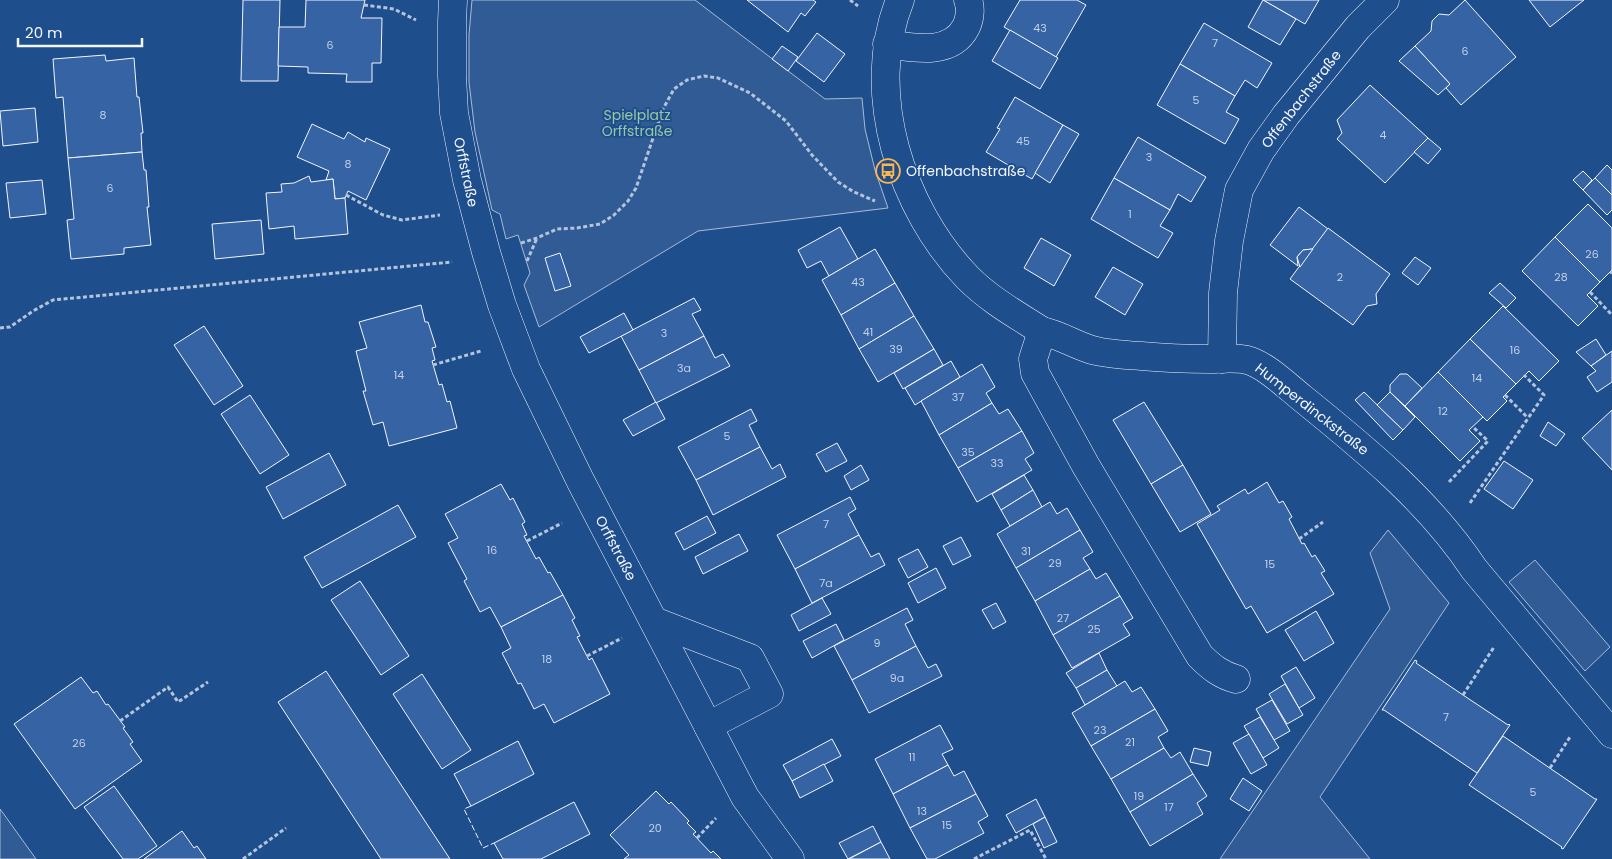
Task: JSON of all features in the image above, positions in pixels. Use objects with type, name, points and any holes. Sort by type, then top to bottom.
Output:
[{"type":"street","name":"Orffstraße","points":[[453,0],[452,76],[454,113],[467,180],[486,252],[526,370],[541,403],[744,797],[790,859]]},
{"type":"street","name":"Humperdinckstraße","points":[[900,0],[887,44],[886,84],[892,139],[900,167],[912,197],[934,236],[969,279],[995,302],[1042,331],[1093,350],[1149,357],[1246,359],[1261,366],[1356,442],[1390,472],[1424,507],[1612,734]]},
{"type":"street","points":[[887,44],[913,49],[926,49],[954,42],[963,32],[969,21],[970,5],[968,0]]},
{"type":"street","name":"Offenbachstraße","points":[[1222,359],[1223,293],[1229,241],[1239,190],[1261,150],[1286,115],[1358,27],[1385,0]]},
{"type":"street","points":[[1042,331],[1033,359],[1035,373],[1086,466],[1200,656],[1216,671],[1236,679]]},
{"type":"street","points":[[654,621],[750,658],[770,694],[708,726]]},
{"type":"path","points":[[850,0],[858,6]]},
{"type":"path","points":[[364,5],[394,9],[414,20]]},
{"type":"path","points":[[513,245],[537,238],[557,229],[600,224],[614,216],[628,201],[636,188],[663,109],[674,89],[687,80],[704,76],[718,78],[750,93],[786,121],[825,169],[838,182],[854,192],[878,202],[901,202],[912,197]]},
{"type":"path","points":[[346,196],[382,215],[402,220]]},
{"type":"path","points":[[0,328],[10,327],[32,311],[54,300],[449,263],[486,252]]},
{"type":"path","points":[[1590,292],[1612,314]]},
{"type":"path","points":[[434,365],[481,352],[514,338]]},
{"type":"path","points":[[1468,507],[1544,395],[1524,375]]},
{"type":"path","points":[[1505,395],[1528,418]]},
{"type":"path","points":[[1447,483],[1488,441],[1473,427]]},
{"type":"path","points":[[1299,539],[1323,522]]},
{"type":"path","points":[[1463,695],[1514,616]]},
{"type":"path","points":[[120,721],[168,688],[178,702],[208,682]]},
{"type":"path","points":[[243,859],[286,828]]},
{"type":"path","points":[[974,859],[1030,830],[1046,859]]},
{"type":"shaded area","name":"Spielplatz Orffstraße","points":[[472,0],[695,0],[825,99],[862,98],[865,129],[875,170],[888,208],[698,231],[539,327],[524,285],[530,273],[518,235],[506,239],[500,214],[492,210],[475,132],[469,82],[469,35]]},
{"type":"shaded area","points":[[1388,530],[1449,603],[1320,797],[1370,859],[1220,859],[1390,609],[1370,553]]},
{"type":"shaded area","points":[[1535,560],[1610,647],[1585,671],[1509,582]]},
{"type":"shaded area","points":[[0,809],[3,813],[36,859],[0,859]]},
{"type":"building","points":[[243,0],[280,0],[278,81],[241,81]]},
{"type":"building","points":[[306,0],[365,0],[361,18],[382,18],[381,63],[372,63],[372,82],[346,82],[347,74],[308,73],[308,67],[278,66],[279,27],[305,27]]},
{"type":"building","points":[[747,0],[813,0],[816,2],[805,16],[801,13],[788,32]]},
{"type":"building","points":[[1020,0],[1077,0],[1086,5],[1056,57],[1004,27]]},
{"type":"building","points":[[1263,0],[1319,0],[1305,24]]},
{"type":"building","points":[[1263,0],[1296,19],[1280,45],[1248,27]]},
{"type":"building","points":[[1465,0],[1516,57],[1461,105],[1446,88],[1450,84],[1415,46],[1431,31],[1432,21],[1439,14],[1449,15]]},
{"type":"building","points":[[1529,0],[1584,0],[1550,27]]},
{"type":"building","points":[[1204,23],[1272,63],[1257,88],[1245,80],[1235,96],[1180,64]]},
{"type":"building","points":[[1010,30],[1058,58],[1040,89],[992,61]]},
{"type":"building","points":[[817,33],[845,54],[824,82],[796,61]]},
{"type":"building","points":[[782,46],[798,57],[788,71],[772,59]]},
{"type":"building","points":[[1415,46],[1450,84],[1438,95],[1399,61]]},
{"type":"building","points":[[105,55],[106,61],[134,58],[137,97],[139,97],[143,133],[141,133],[142,152],[68,158],[63,97],[56,98],[53,59]]},
{"type":"building","points":[[1180,64],[1235,96],[1226,112],[1239,119],[1225,144],[1157,105]]},
{"type":"building","points":[[1370,85],[1428,138],[1385,183],[1337,139],[1342,133],[1337,120]]},
{"type":"building","points":[[1015,97],[1063,125],[1032,179],[986,152],[1000,129],[997,128]]},
{"type":"building","points":[[35,108],[38,142],[3,146],[0,111]]},
{"type":"building","points":[[312,124],[344,139],[348,132],[365,142],[366,138],[390,149],[366,200],[348,191],[345,198],[335,199],[333,179],[326,180],[329,171],[297,157]]},
{"type":"building","points":[[1063,125],[1079,134],[1050,183],[1035,173]]},
{"type":"building","points":[[1138,137],[1206,177],[1191,202],[1178,194],[1170,210],[1114,178]]},
{"type":"building","points":[[1428,138],[1441,149],[1428,164],[1414,152]]},
{"type":"building","points":[[142,152],[144,170],[146,170],[151,245],[124,248],[124,254],[71,259],[67,220],[74,219],[68,158]]},
{"type":"building","points":[[1607,165],[1612,170],[1612,195],[1595,178]]},
{"type":"building","points":[[1583,171],[1592,180],[1583,190],[1573,180]]},
{"type":"building","points":[[309,176],[311,182],[333,179],[335,199],[345,198],[348,234],[295,239],[294,226],[269,229],[266,193],[282,192],[281,184],[294,183]]},
{"type":"building","points":[[1114,178],[1170,210],[1160,226],[1173,233],[1158,258],[1091,219]]},
{"type":"building","points":[[1595,178],[1612,195],[1612,210],[1607,215],[1583,190]]},
{"type":"building","points":[[42,180],[46,214],[10,218],[6,183]]},
{"type":"building","points":[[1588,204],[1612,228],[1612,270],[1600,282],[1555,237]]},
{"type":"building","points":[[1299,207],[1328,229],[1313,249],[1303,250],[1297,257],[1298,266],[1270,245]]},
{"type":"building","points":[[261,220],[264,254],[215,259],[212,224]]},
{"type":"building","points":[[840,227],[858,259],[829,276],[821,261],[807,268],[798,250]]},
{"type":"building","points":[[1328,228],[1390,274],[1376,294],[1377,304],[1367,306],[1353,325],[1290,279]]},
{"type":"building","points":[[1555,237],[1600,282],[1587,295],[1598,306],[1578,326],[1522,271]]},
{"type":"building","points":[[1041,238],[1071,255],[1054,286],[1024,268]]},
{"type":"building","points":[[875,249],[895,283],[841,315],[822,280]]},
{"type":"building","points":[[1313,249],[1300,267],[1297,257],[1303,250]]},
{"type":"building","points":[[560,253],[571,286],[555,291],[545,258]]},
{"type":"building","points":[[1415,257],[1431,268],[1418,285],[1402,273]]},
{"type":"building","points":[[1113,267],[1143,284],[1125,315],[1095,297]]},
{"type":"building","points":[[895,283],[914,316],[859,349],[841,315]]},
{"type":"building","points":[[1500,283],[1516,298],[1506,308],[1489,293]]},
{"type":"building","points":[[694,298],[701,310],[692,314],[704,336],[639,370],[621,336]]},
{"type":"building","points":[[421,305],[425,322],[428,322],[436,347],[432,348],[435,360],[432,361],[439,385],[442,384],[447,402],[450,401],[457,428],[389,446],[383,422],[373,425],[363,391],[366,391],[356,351],[367,348],[359,322]]},
{"type":"building","points":[[1503,306],[1559,361],[1539,381],[1529,371],[1516,384],[1470,339]]},
{"type":"building","points":[[624,313],[633,330],[589,353],[580,337]]},
{"type":"building","points":[[914,316],[934,349],[878,382],[859,349]]},
{"type":"building","points":[[204,326],[243,386],[214,405],[174,345]]},
{"type":"building","points":[[704,336],[715,358],[723,354],[730,366],[656,403],[639,370]]},
{"type":"building","points":[[1470,339],[1516,384],[1503,397],[1507,401],[1487,421],[1438,372]]},
{"type":"building","points":[[1596,339],[1606,355],[1591,366],[1576,352]]},
{"type":"building","points":[[934,349],[943,365],[903,389],[894,373]]},
{"type":"building","points":[[1612,351],[1612,382],[1597,392],[1587,377],[1596,371],[1591,366]]},
{"type":"building","points":[[951,361],[960,377],[915,405],[905,388]]},
{"type":"building","points":[[982,364],[995,387],[986,393],[992,403],[939,435],[921,401]]},
{"type":"building","points":[[1438,372],[1483,417],[1469,430],[1480,441],[1460,461],[1405,406]]},
{"type":"building","points":[[1400,374],[1407,374],[1422,388],[1405,406],[1390,392],[1390,385]]},
{"type":"building","points":[[1364,392],[1403,430],[1393,440],[1355,400]]},
{"type":"building","points":[[1390,392],[1415,417],[1403,430],[1377,405]]},
{"type":"building","points":[[250,395],[289,455],[260,474],[221,414]]},
{"type":"building","points":[[656,402],[665,419],[633,436],[623,420]]},
{"type":"building","points":[[1144,402],[1183,465],[1151,484],[1113,420]]},
{"type":"building","points":[[992,403],[999,414],[1008,409],[1022,431],[958,468],[939,435]]},
{"type":"building","points":[[751,409],[757,421],[749,425],[760,447],[696,480],[678,447]]},
{"type":"building","points":[[1612,410],[1612,470],[1582,438]]},
{"type":"building","points":[[1548,422],[1565,434],[1556,446],[1540,436]]},
{"type":"building","points":[[1022,431],[1034,453],[1025,459],[1032,470],[977,502],[958,468]]},
{"type":"building","points":[[837,443],[847,461],[826,472],[816,454]]},
{"type":"building","points":[[760,447],[772,469],[780,464],[786,477],[713,515],[696,480]]},
{"type":"building","points":[[329,453],[346,485],[283,519],[266,487]]},
{"type":"building","points":[[1504,461],[1533,480],[1513,509],[1484,489]]},
{"type":"building","points":[[861,465],[869,480],[851,490],[844,476]]},
{"type":"building","points":[[1183,465],[1211,514],[1180,532],[1151,484]]},
{"type":"building","points":[[1024,475],[1033,490],[1001,510],[992,494]]},
{"type":"building","points":[[1267,482],[1279,503],[1283,501],[1292,517],[1289,519],[1302,544],[1304,543],[1312,557],[1315,555],[1325,571],[1321,573],[1334,594],[1267,633],[1251,606],[1246,609],[1197,524],[1220,510],[1217,506],[1245,489],[1248,494]]},
{"type":"building","points":[[501,484],[510,500],[513,498],[525,522],[522,524],[527,535],[524,536],[536,559],[539,557],[563,595],[501,627],[490,607],[480,612],[464,581],[467,579],[448,543],[458,538],[445,514]]},
{"type":"building","points":[[1033,490],[1042,507],[1010,526],[1001,510]]},
{"type":"building","points":[[850,497],[856,509],[848,514],[859,535],[795,569],[777,535]]},
{"type":"building","points":[[1050,502],[1057,514],[1067,508],[1080,530],[1016,568],[997,534]]},
{"type":"building","points":[[398,505],[416,537],[322,588],[304,557]]},
{"type":"building","points":[[707,516],[716,533],[684,550],[675,533]]},
{"type":"building","points":[[1080,530],[1093,552],[1083,558],[1090,569],[1035,601],[1016,568]]},
{"type":"building","points":[[739,534],[748,551],[703,574],[695,557]]},
{"type":"building","points":[[859,535],[871,557],[879,553],[885,565],[812,603],[795,569]]},
{"type":"building","points":[[961,537],[971,556],[953,565],[943,546]]},
{"type":"building","points":[[918,549],[928,567],[908,578],[898,559]]},
{"type":"building","points":[[936,568],[946,588],[918,603],[908,583]]},
{"type":"building","points":[[1090,569],[1096,579],[1106,573],[1120,596],[1053,635],[1035,601]]},
{"type":"building","points":[[360,581],[409,656],[381,675],[331,600]]},
{"type":"building","points":[[563,595],[575,618],[572,620],[580,636],[577,637],[589,660],[592,658],[610,694],[554,723],[544,704],[534,709],[521,683],[518,684],[502,653],[511,648],[501,627]]},
{"type":"building","points":[[1120,596],[1133,618],[1123,624],[1130,635],[1072,668],[1053,635]]},
{"type":"building","points":[[822,598],[831,614],[799,631],[791,615]]},
{"type":"building","points":[[996,603],[1006,622],[993,629],[982,610]]},
{"type":"building","points":[[907,608],[913,620],[905,624],[916,646],[852,680],[834,646]]},
{"type":"building","points":[[1316,611],[1334,643],[1304,661],[1285,630]]},
{"type":"building","points":[[836,624],[844,640],[812,658],[803,641]]},
{"type":"building","points":[[916,646],[928,668],[936,664],[942,676],[869,713],[852,680]]},
{"type":"building","points":[[1099,653],[1107,670],[1076,688],[1066,673]]},
{"type":"building","points":[[1415,660],[1417,661],[1416,663],[1510,725],[1477,773],[1382,710]]},
{"type":"building","points":[[1296,667],[1315,698],[1299,708],[1281,676]]},
{"type":"building","points":[[1107,670],[1117,686],[1085,705],[1076,688]]},
{"type":"building","points":[[326,671],[450,859],[381,859],[278,702]]},
{"type":"building","points":[[422,674],[471,750],[442,769],[393,694]]},
{"type":"building","points":[[81,677],[93,693],[97,691],[125,727],[123,728],[133,742],[130,744],[142,761],[75,809],[14,724]]},
{"type":"building","points":[[1125,681],[1132,692],[1141,687],[1155,709],[1091,746],[1072,713]]},
{"type":"building","points":[[1285,684],[1303,715],[1287,724],[1269,694]]},
{"type":"building","points":[[1272,700],[1290,731],[1274,740],[1256,709]]},
{"type":"building","points":[[1155,709],[1168,731],[1158,737],[1164,748],[1111,779],[1091,746]]},
{"type":"building","points":[[1260,717],[1279,748],[1263,758],[1244,726]]},
{"type":"building","points":[[940,725],[953,749],[942,754],[948,765],[893,794],[875,759]]},
{"type":"building","points":[[1249,734],[1267,765],[1251,774],[1233,743]]},
{"type":"building","points":[[1503,736],[1597,799],[1563,849],[1469,785]]},
{"type":"building","points":[[832,739],[841,756],[792,781],[783,765]]},
{"type":"building","points":[[518,741],[534,774],[471,806],[454,774]]},
{"type":"building","points":[[1164,748],[1171,758],[1180,752],[1193,774],[1130,812],[1111,779]]},
{"type":"building","points":[[1194,748],[1211,752],[1208,766],[1190,762]]},
{"type":"building","points":[[824,764],[833,781],[800,798],[792,781]]},
{"type":"building","points":[[948,765],[954,776],[964,771],[976,794],[910,828],[893,794]]},
{"type":"building","points":[[1193,774],[1207,796],[1197,803],[1203,814],[1150,846],[1130,812]]},
{"type":"building","points":[[1243,778],[1262,791],[1249,811],[1230,799]]},
{"type":"building","points":[[114,786],[157,846],[138,859],[123,859],[84,807]]},
{"type":"building","points":[[656,791],[669,804],[671,802],[689,821],[687,823],[696,832],[693,834],[711,853],[713,851],[721,859],[624,859],[629,855],[610,835]]},
{"type":"building","points":[[976,794],[988,816],[978,822],[984,833],[935,859],[927,859],[910,828]]},
{"type":"building","points":[[1036,799],[1045,817],[1016,833],[1006,815]]},
{"type":"building","points":[[574,802],[590,834],[541,859],[503,859],[494,843]]},
{"type":"building","points":[[1045,817],[1057,842],[1044,848],[1033,824]]},
{"type":"building","points":[[873,826],[881,842],[848,859],[839,843]]},
{"type":"building","points":[[182,831],[194,848],[197,846],[206,859],[144,859]]},
{"type":"building","points":[[881,842],[890,859],[849,859]]},
{"type":"fence","points":[[471,806],[464,809],[483,848],[494,843]]},
{"type":"place","name":"Offenbachstraße","points":[[888,171]]}]
